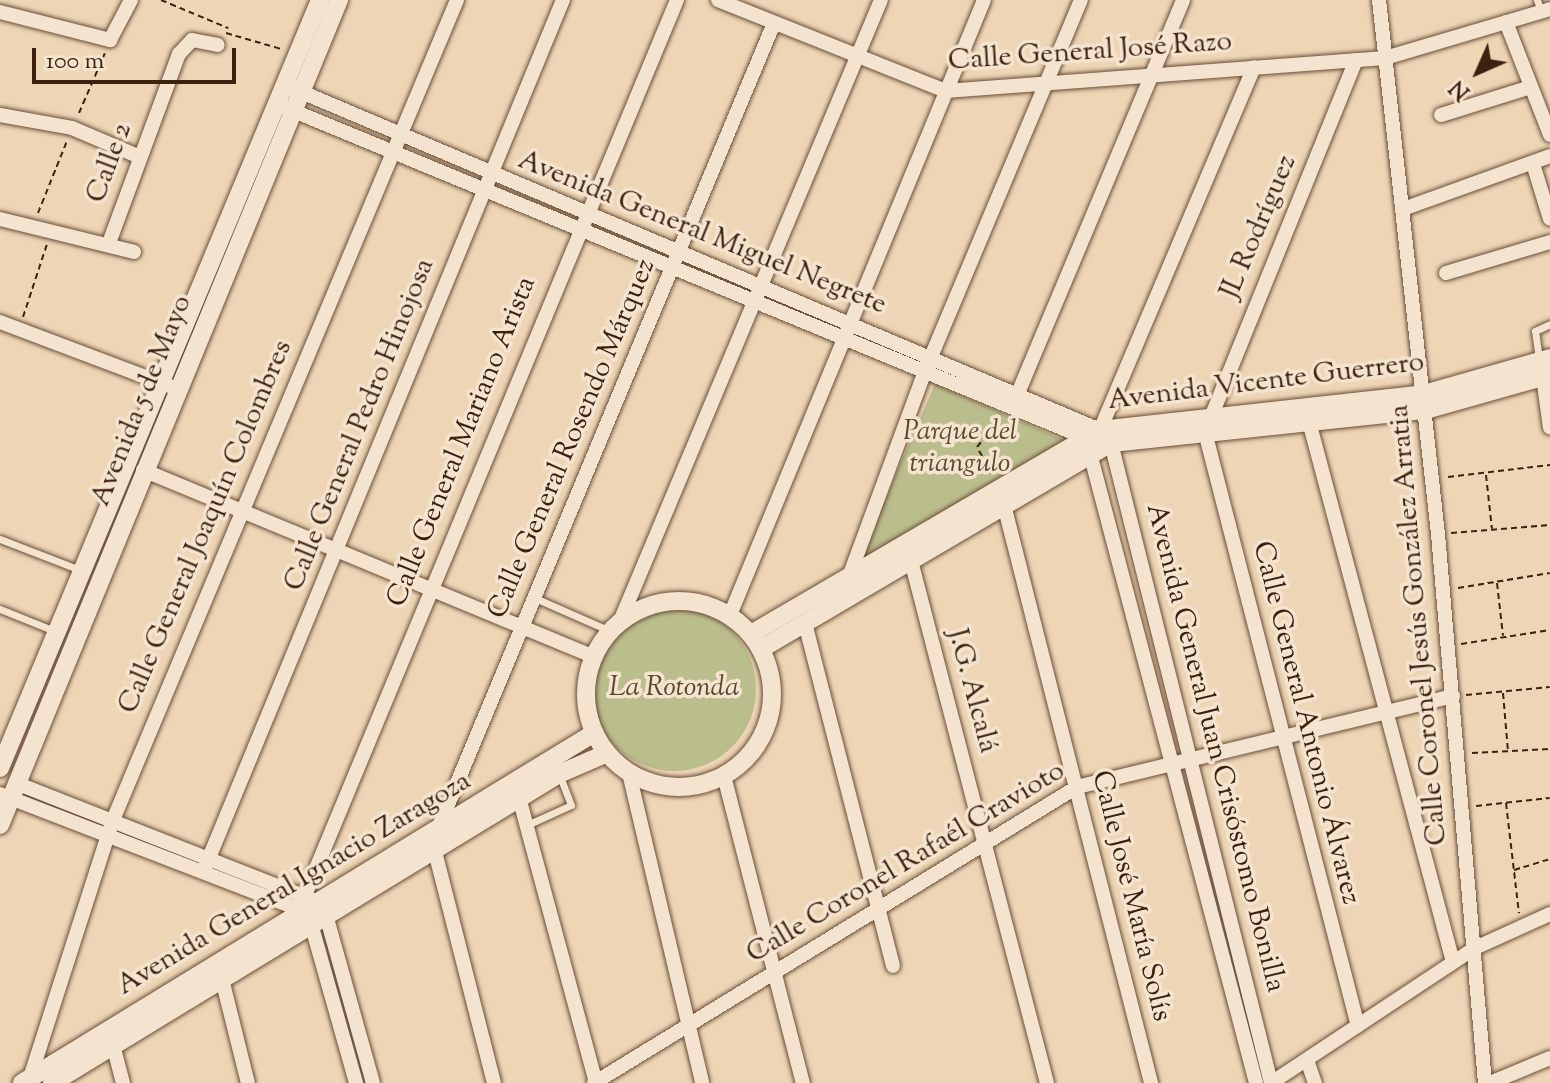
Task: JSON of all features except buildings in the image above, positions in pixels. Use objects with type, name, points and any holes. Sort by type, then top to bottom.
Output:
[{"type":"main road","name":"Avenida 5 de Mayo","points":[[292,88],[297,56],[320,0]]},
{"type":"main road","name":"Avenida 5 de Mayo","points":[[0,825],[9,792],[91,574],[292,88],[339,0]]},
{"type":"main road","name":"Avenida Vicente Guerrero","points":[[756,642],[805,623],[908,552],[1098,440],[1207,422],[1425,402],[1546,368]]},
{"type":"main road","name":"Avenida 5 de Mayo","points":[[0,768],[58,632],[143,470],[169,386]]},
{"type":"main road","name":"Avenida Vicente Guerrero","points":[[756,642],[848,577],[908,552]]},
{"type":"main road","points":[[675,601],[730,615],[756,642],[770,672],[769,721],[752,753],[724,776],[686,788],[629,773],[607,753],[594,733],[585,695],[593,656],[616,625],[675,601]]},
{"type":"main road","name":"Avenida General Ignacio Zaragoza","points":[[314,910],[435,851],[594,733]]},
{"type":"main road","name":"Avenida General Ignacio Zaragoza","points":[[27,1081],[112,1037],[221,973],[437,831],[517,790],[607,753]]},
{"type":"main road","name":"Avenida General Ignacio Zaragoza","points":[[52,1083],[112,1037]]},
{"type":"street","points":[[0,12],[114,37],[131,0]]},
{"type":"street","name":"Calle General Joaquín Colombres","points":[[27,1081],[110,826],[240,510],[457,0]]},
{"type":"street","name":"Calle General Pedro Hinojosa","points":[[206,863],[563,0]]},
{"type":"street","name":"Calle General Mariano Arista","points":[[314,910],[429,589],[677,0]]},
{"type":"street","name":"Calle General José Razo","points":[[718,0],[946,91],[1385,58],[1506,22],[1543,7]]},
{"type":"street","points":[[616,625],[759,303],[881,0]]},
{"type":"street","points":[[730,615],[847,320],[984,0]]},
{"type":"street","points":[[845,598],[848,577],[925,371],[1081,0]]},
{"type":"street","points":[[1018,393],[1183,0]]},
{"type":"street","name":"Calle Coronel Jesús González Arratia","points":[[1379,0],[1425,402],[1488,1083]]},
{"type":"street","points":[[1506,22],[1550,135]]},
{"type":"street","name":"Calle General Rosendo Márquez","points":[[494,1083],[435,851],[437,831],[774,23]]},
{"type":"street","name":"Calle 2","points":[[109,243],[184,46],[218,45]]},
{"type":"street","name":"JL Rodríguez","points":[[1207,422],[1356,60]]},
{"type":"street","points":[[1098,440],[1254,67]]},
{"type":"street","points":[[1441,115],[1531,87]]},
{"type":"street","name":"Avenida General Miguel Negrete","points":[[292,88],[1018,393],[1098,440]]},
{"type":"street","name":"Avenida General Miguel Negrete","points":[[284,108],[1098,440]]},
{"type":"street","points":[[0,115],[72,128],[140,157]]},
{"type":"street","points":[[1403,209],[1534,167],[1550,156]]},
{"type":"street","points":[[1534,167],[1550,219]]},
{"type":"street","points":[[0,219],[109,243],[134,252]]},
{"type":"street","points":[[1446,273],[1550,242]]},
{"type":"street","points":[[0,322],[169,386]]},
{"type":"street","points":[[1546,368],[1550,428]]},
{"type":"street","points":[[1306,414],[1453,962]]},
{"type":"street","name":"Calle General Antonio Álvarez","points":[[1207,422],[1283,736],[1358,1026]]},
{"type":"street","name":"Avenida General Juan Crisóstomo Bonilla","points":[[1098,440],[1193,758],[1271,1083]]},
{"type":"street","name":"Avenida General Juan Crisóstomo Bonilla","points":[[1098,440],[1256,1083]]},
{"type":"street","points":[[143,470],[593,656]]},
{"type":"street","name":"Calle José María Solís","points":[[1002,496],[1151,1083]]},
{"type":"street","name":"J.G. Alcalá","points":[[908,552],[1047,1083]]},
{"type":"street","points":[[805,623],[882,907],[893,966]]},
{"type":"street","name":"Calle Coronel Rafaél Cravioto","points":[[595,1083],[1077,787],[1453,696]]},
{"type":"street","points":[[629,773],[702,1083]]},
{"type":"street","points":[[724,776],[803,1083]]},
{"type":"street","points":[[517,790],[595,1083]]},
{"type":"street","points":[[9,792],[206,863],[314,910],[373,1083]]},
{"type":"street","points":[[314,910],[356,1083]]},
{"type":"street","points":[[1271,1083],[1475,948],[1550,914]]},
{"type":"street","points":[[221,973],[248,1083]]},
{"type":"street","points":[[112,1037],[123,1083]]},
{"type":"street","points":[[1488,1083],[1550,1058]]},
{"type":"street","points":[[1307,1060],[1315,1083]]},
{"type":"lane","points":[[1546,368],[1535,331],[1550,324]]},
{"type":"lane","points":[[0,539],[91,574]]},
{"type":"lane","points":[[534,597],[616,625]]},
{"type":"lane","points":[[0,609],[58,632]]},
{"type":"lane","points":[[527,825],[571,805],[559,774]]},
{"type":"path","points":[[161,0],[297,56]]},
{"type":"path","points":[[218,45],[229,28]]},
{"type":"path","points":[[18,330],[51,231]]},
{"type":"path","points":[[1002,496],[977,447],[1011,407]]},
{"type":"path","points":[[1443,478],[1550,465]]},
{"type":"path","points":[[1486,474],[1492,530]]},
{"type":"path","points":[[1438,534],[1550,525]]},
{"type":"path","points":[[1457,588],[1550,573]]},
{"type":"path","points":[[1497,582],[1503,638]]},
{"type":"path","points":[[1448,646],[1550,630]]},
{"type":"path","points":[[1453,696],[1550,687]]},
{"type":"path","points":[[1503,692],[1508,752]]},
{"type":"path","points":[[1471,754],[1550,749]]},
{"type":"path","points":[[1463,808],[1550,798]]},
{"type":"path","points":[[1506,803],[1512,870],[1522,926]]},
{"type":"path","points":[[1512,870],[1550,859]]},
{"type":"green space","name":"Parque del triangulo","points":[[935,384],[1064,440],[864,563],[867,541]]},
{"type":"green space","name":"La Rotonda","points":[[674,607],[705,613],[732,631],[750,658],[756,689],[750,720],[732,747],[705,765],[674,771],[643,765],[616,747],[598,720],[592,689],[598,658],[616,631],[643,613]]}]
